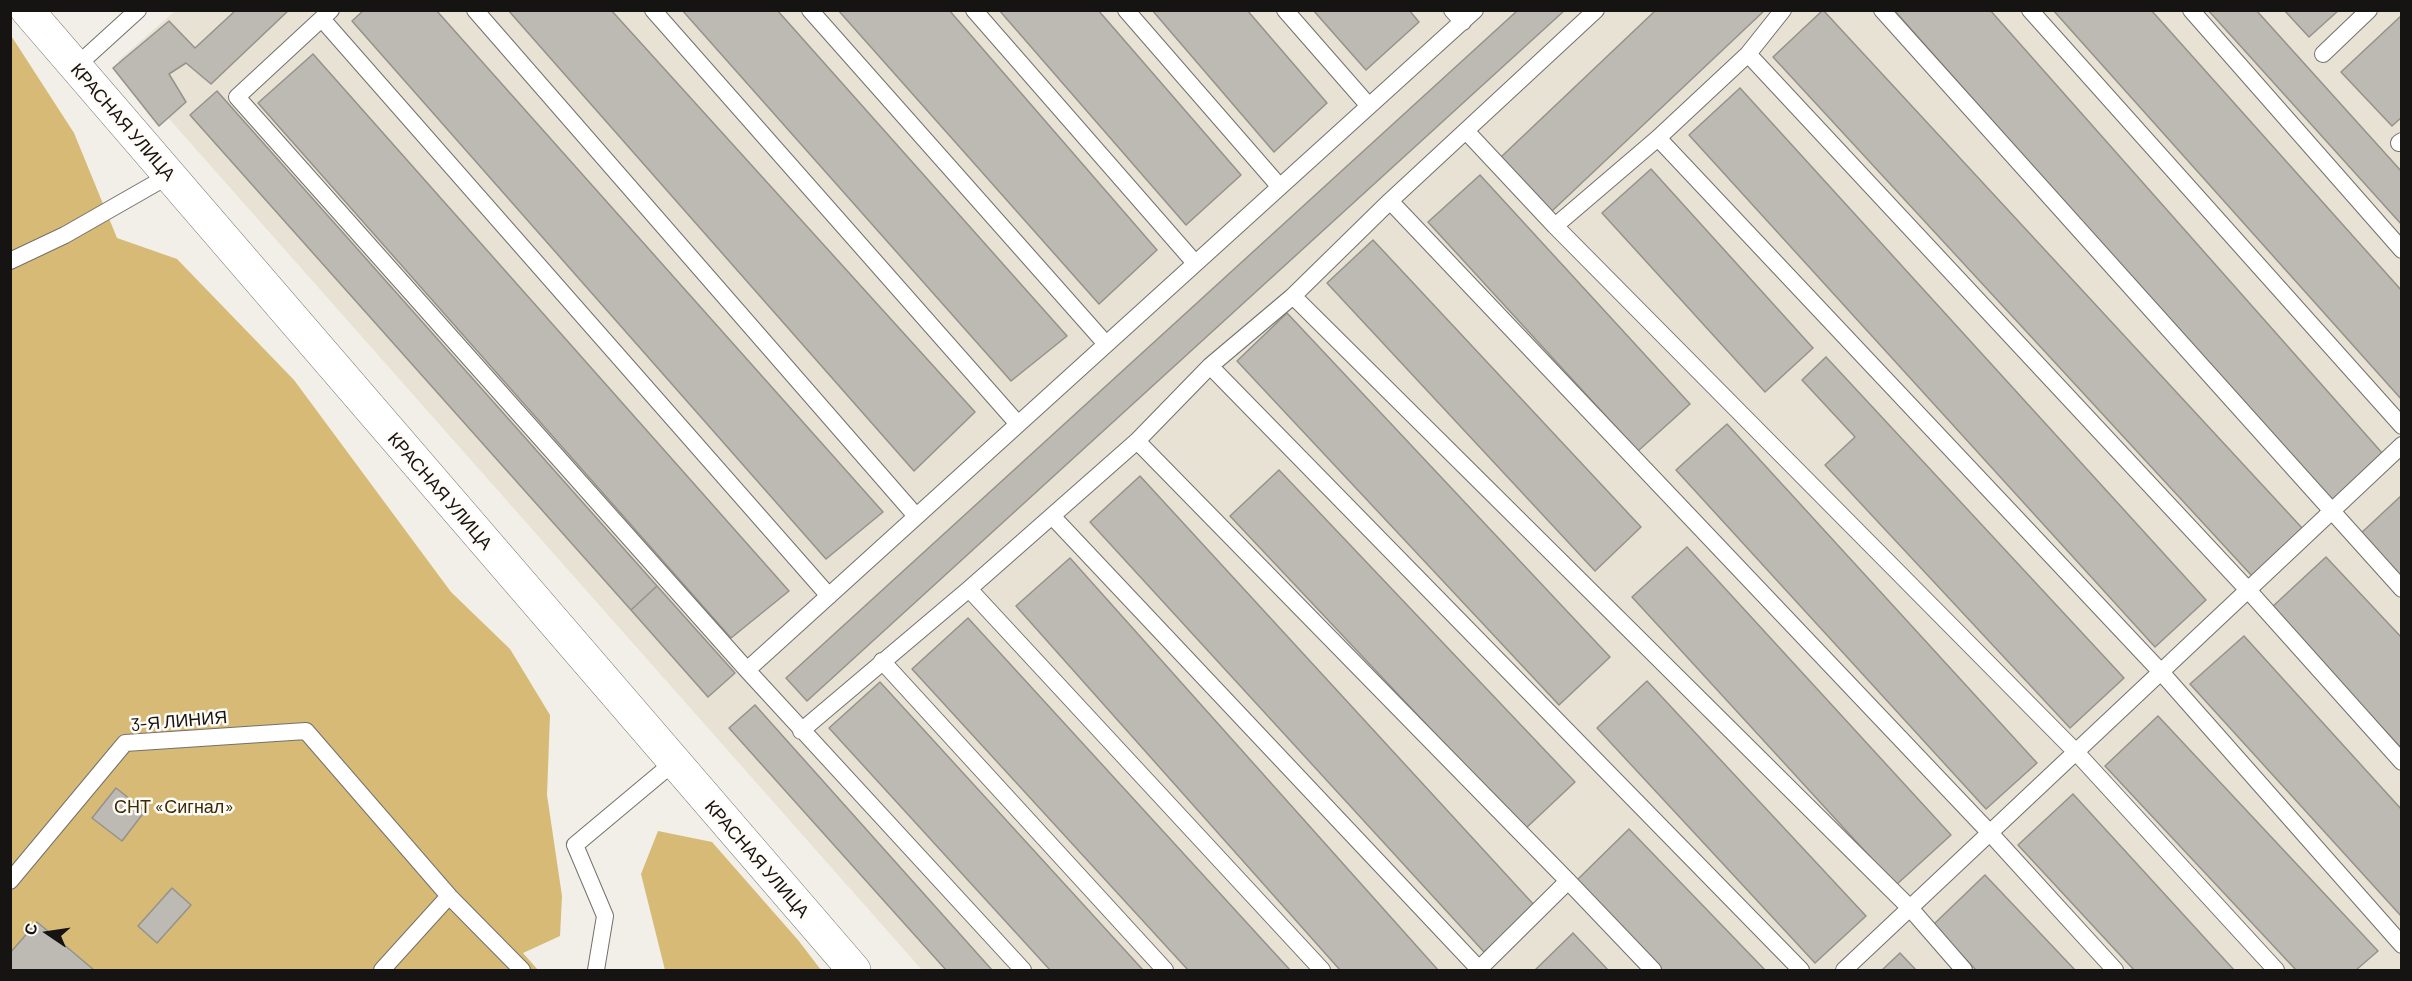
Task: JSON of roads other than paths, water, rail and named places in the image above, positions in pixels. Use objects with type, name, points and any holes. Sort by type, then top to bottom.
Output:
[{"type":"street","name":"КРАСНАЯ УЛИЦА","points":[[27,10],[79,63],[170,176],[673,763],[854,970]]},
{"type":"lane","points":[[79,63],[138,10]]},
{"type":"lane","points":[[475,10],[916,516]]},
{"type":"lane","points":[[653,10],[1018,424]]},
{"type":"lane","points":[[810,10],[1106,344]]},
{"type":"lane","points":[[974,10],[1195,263]]},
{"type":"lane","points":[[1126,10],[1280,187]]},
{"type":"lane","points":[[1285,10],[1369,106]]},
{"type":"lane","points":[[801,731],[969,589],[1137,441],[1210,366],[1293,296],[1390,201],[1596,10]]},
{"type":"lane","points":[[1555,226],[1658,138],[1748,54],[1783,10]]},
{"type":"lane","points":[[1882,10],[2402,589]]},
{"type":"lane","points":[[2030,10],[2402,426]]},
{"type":"lane","points":[[2191,10],[2402,250]]},
{"type":"lane","points":[[2323,54],[2369,10]]},
{"type":"lane","points":[[747,670],[1369,106],[1463,14]]},
{"type":"lane","points":[[829,596],[327,15],[237,98],[801,731],[1023,970]]},
{"type":"lane","points":[[1748,54],[2248,590],[2402,762]]},
{"type":"lane","points":[[1467,132],[1555,226],[2076,752],[2276,970]]},
{"type":"lane","points":[[1658,138],[2161,672],[2402,945]]},
{"type":"lane","points":[[10,261],[65,235],[170,176]]},
{"type":"lane","points":[[1390,201],[1990,833],[2115,970]]},
{"type":"lane","points":[[1293,296],[1910,908],[1964,970]]},
{"type":"lane","points":[[1210,366],[1802,970]]},
{"type":"lane","points":[[1137,441],[1653,970]]},
{"type":"lane","points":[[1844,970],[2402,445]]},
{"type":"lane","points":[[1052,516],[1478,969],[1568,881]]},
{"type":"lane","points":[[969,589],[1322,970]]},
{"type":"lane","points":[[882,661],[1165,970]]},
{"type":"lane","name":"3-Я ЛИНИЯ","points":[[10,881],[125,743],[306,731],[449,896]]},
{"type":"lane","points":[[596,970],[605,916],[575,845],[673,763]]},
{"type":"lane","points":[[381,970],[449,896],[522,970]]},
{"type":"park label","name":"СНТ «Сигнал»","points":[[174,807]]}]
